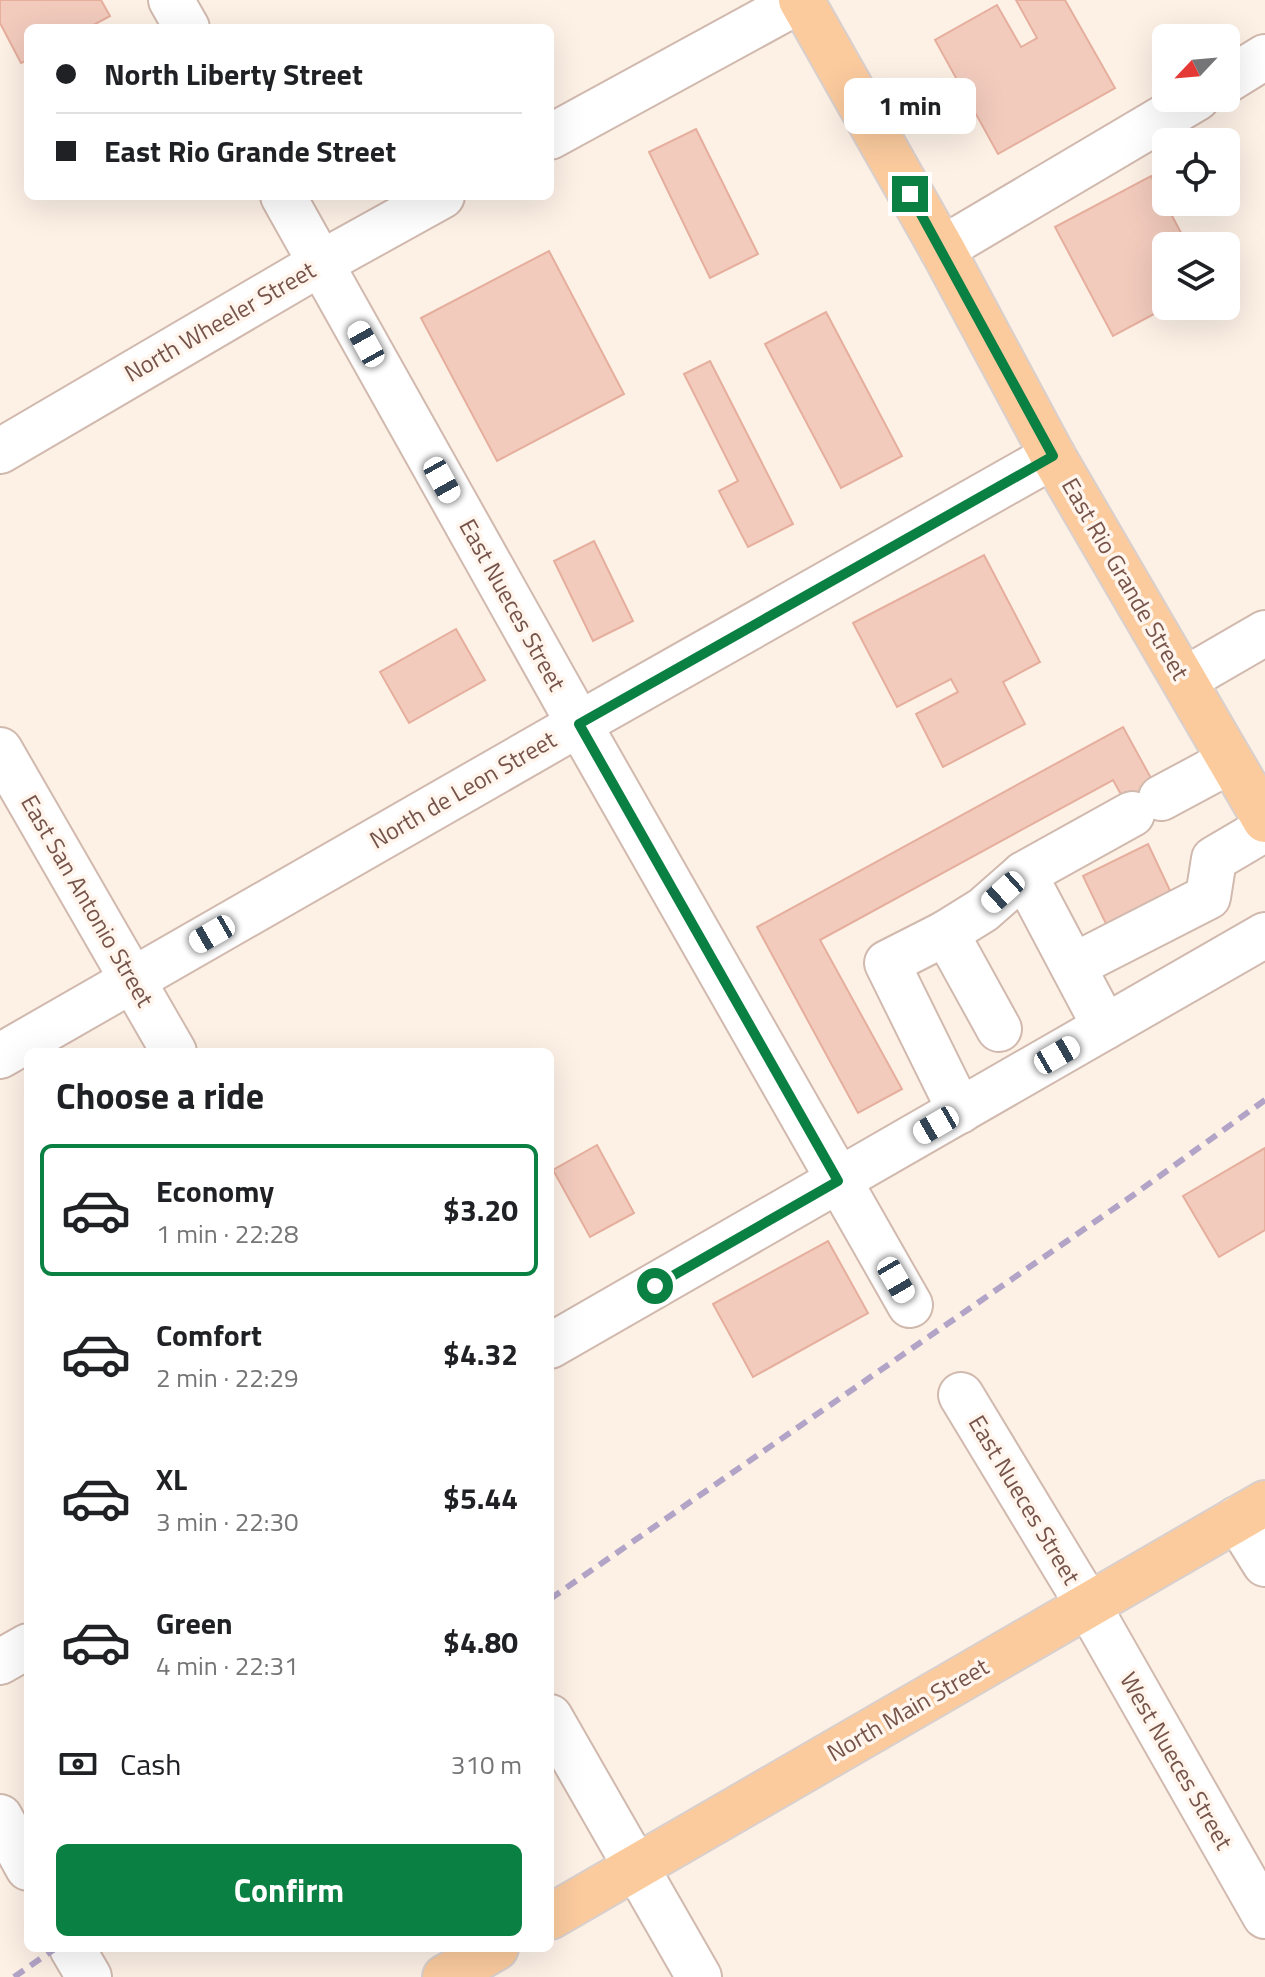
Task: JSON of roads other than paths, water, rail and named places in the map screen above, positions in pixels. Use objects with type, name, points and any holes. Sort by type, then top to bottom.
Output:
[{"type":"main road","name":"East Rio Grande Street","points":[[801,0],[942,249],[1053,456],[1265,820]]},
{"type":"main road","name":"North Main Street","points":[[554,1915],[1251,1511]]},
{"type":"main road","points":[[445,1977],[489,1952]]},
{"type":"street","points":[[171,0],[185,24]]},
{"type":"street","points":[[554,135],[801,0]]},
{"type":"street","points":[[1240,72],[1265,57]]},
{"type":"street","points":[[942,249],[1173,112]]},
{"type":"street","name":"East Nueces Street","points":[[285,200],[910,1305]]},
{"type":"street","name":"North Wheeler Street","points":[[0,451],[435,200]]},
{"type":"street","name":"North de Leon Street","points":[[0,1056],[1053,456]]},
{"type":"street","points":[[1184,680],[1265,633]]},
{"type":"street","name":"East San Antonio Street","points":[[0,750],[172,1048]]},
{"type":"street","points":[[960,1111],[887,963],[983,910],[1024,874],[1230,761]]},
{"type":"street","points":[[1073,966],[1208,897],[1214,859],[1265,829]]},
{"type":"street","points":[[1024,874],[1105,1027]]},
{"type":"street","points":[[946,933],[999,1029]]},
{"type":"street","points":[[554,1344],[1265,935]]},
{"type":"street","name":"East Nueces Street","points":[[961,1395],[1088,1605]]},
{"type":"street","points":[[1251,1511],[1265,1564]]},
{"type":"street","name":"West Nueces Street","points":[[1088,1605],[1265,1916]]},
{"type":"street","points":[[0,1662],[24,1648]]},
{"type":"street","points":[[554,1724],[699,1977]]},
{"type":"street","points":[[0,1817],[24,1861]]},
{"type":"street","points":[[74,1952],[89,1977]]},
{"type":"railway","points":[[554,1596],[1132,1196],[1265,1100]]},
{"type":"railway","points":[[14,1977],[50,1952]]}]
